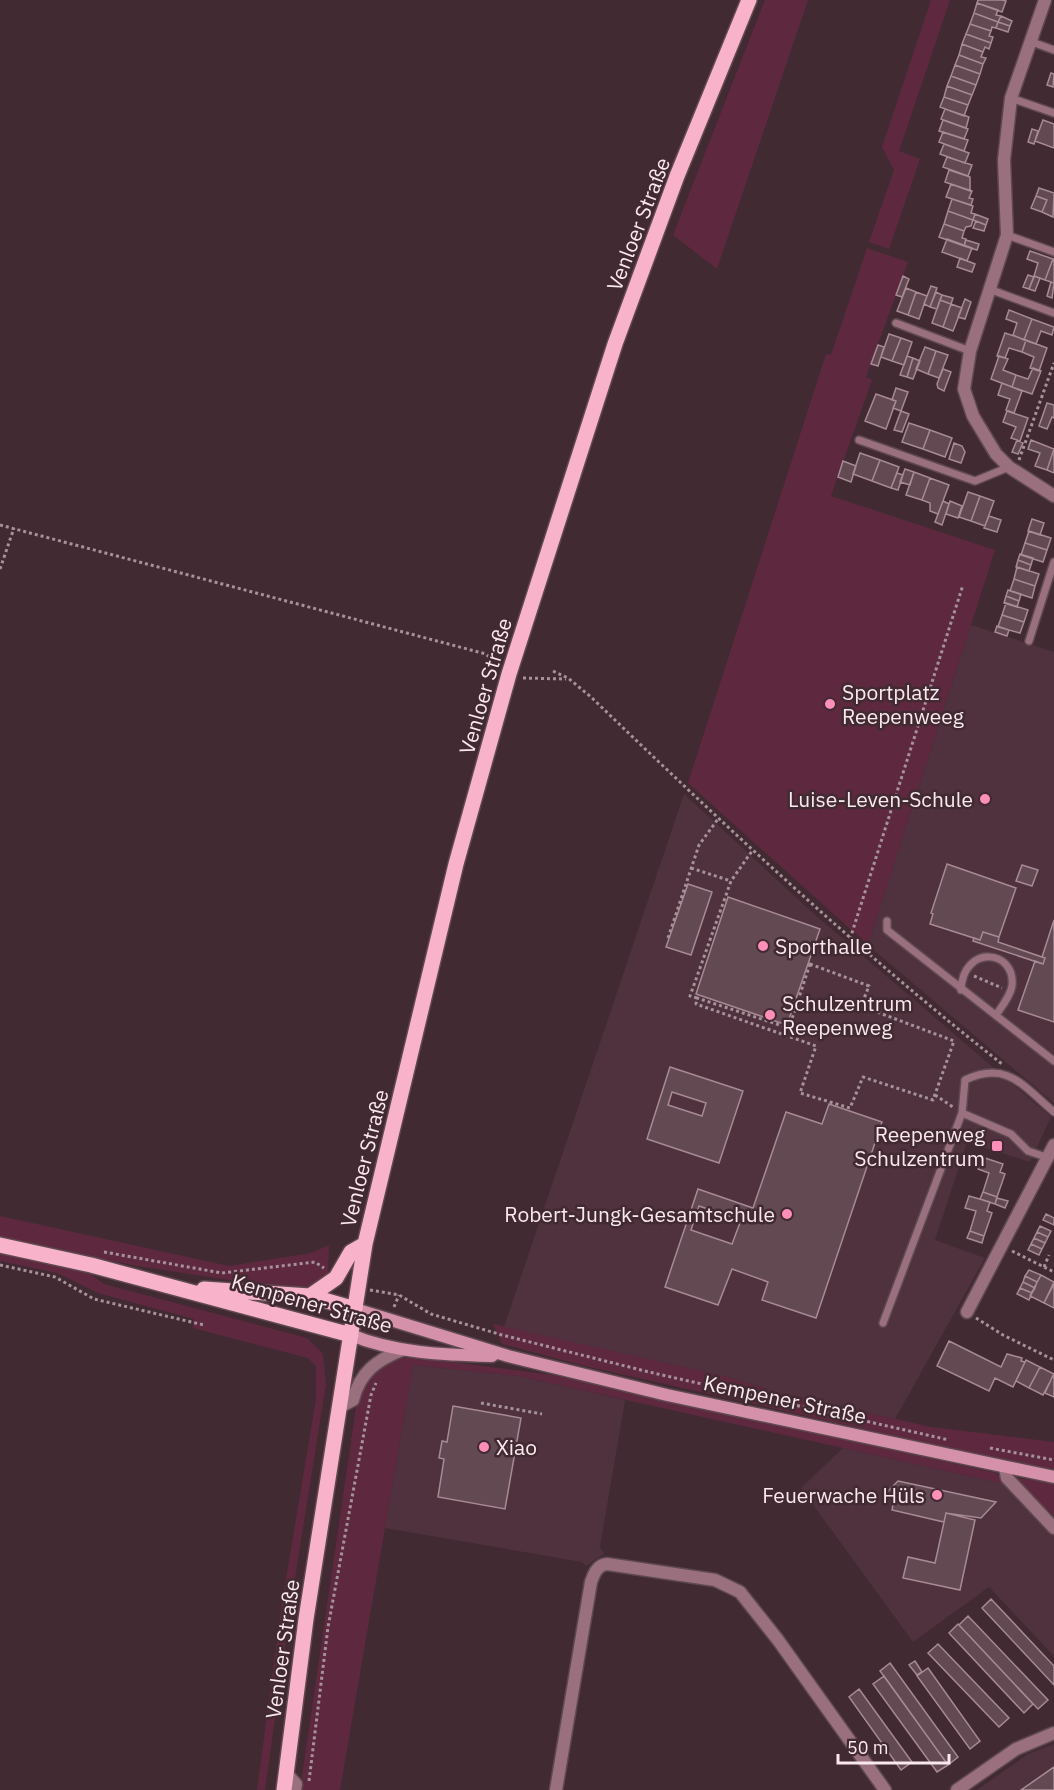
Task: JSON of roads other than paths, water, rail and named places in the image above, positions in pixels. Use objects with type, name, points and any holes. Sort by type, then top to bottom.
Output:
[{"type":"main road","name":"Venloer Straße","points":[[284,1790],[306,1619],[364,1244],[456,864],[563,500],[654,236],[749,0]]},
{"type":"main road","points":[[310,1296],[336,1278],[351,1252],[364,1244]]},
{"type":"main road","name":"Kempener Straße","points":[[0,1245],[178,1288],[351,1335]]},
{"type":"main road","name":"Kempener Straße","points":[[178,1288],[310,1296],[355,1309]]},
{"type":"street","points":[[1045,0],[1011,98],[1004,160],[1007,235],[970,351],[964,389],[974,416],[996,454],[1012,469],[1054,496]]},
{"type":"street","points":[[967,1312],[1051,1159],[1054,1145]]},
{"type":"street","name":"Kempener Straße","points":[[355,1309],[508,1356],[668,1395],[1054,1477]]},
{"type":"street","name":"Kempener Straße","points":[[351,1335],[374,1345],[402,1350],[508,1356]]},
{"type":"street","points":[[340,1407],[353,1400],[360,1380],[371,1366],[402,1350]]},
{"type":"street","points":[[1005,1468],[1007,1478],[1054,1528]]},
{"type":"street","points":[[556,1790],[591,1582],[595,1572],[602,1565],[607,1564],[715,1580],[740,1592],[778,1640],[885,1790]]},
{"type":"street","points":[[957,1790],[1016,1749],[1054,1733]]},
{"type":"street","points":[[286,1773],[296,1784],[295,1790]]},
{"type":"lane","points":[[1032,42],[1054,50]]},
{"type":"lane","points":[[1011,98],[1054,113]]},
{"type":"lane","points":[[1007,235],[1054,252]]},
{"type":"lane","points":[[989,289],[1054,313]]},
{"type":"lane","points":[[896,323],[970,351]]},
{"type":"lane","points":[[859,440],[975,480],[1012,469]]},
{"type":"lane","points":[[1029,641],[1054,562]]},
{"type":"lane","points":[[887,921],[887,930],[961,990],[1054,1060]]},
{"type":"lane","points":[[961,990],[964,972],[978,957],[991,956],[1003,962],[1010,970],[1012,984],[996,1015]]},
{"type":"lane","points":[[883,1323],[962,1113],[965,1080],[982,1072],[1008,1074],[1054,1112]]},
{"type":"lane","points":[[962,1113],[1011,1134],[1028,1151],[1051,1159]]},
{"type":"place","name":"Sportplatz Reepenweeg","points":[[830,704]]},
{"type":"place","name":"Luise-Leven-Schule","points":[[985,799]]},
{"type":"place","name":"Sporthalle","points":[[763,946]]},
{"type":"place","name":"Schulzentrum Reepenweg","points":[[770,1015]]},
{"type":"place","name":"Reepenweg Schulzentrum","points":[[997,1146]]},
{"type":"place","name":"Robert-Jungk-Gesamtschule","points":[[787,1214]]},
{"type":"place","name":"Xiao","points":[[484,1447]]},
{"type":"place","name":"Feuerwache Hüls","points":[[937,1495]]}]
